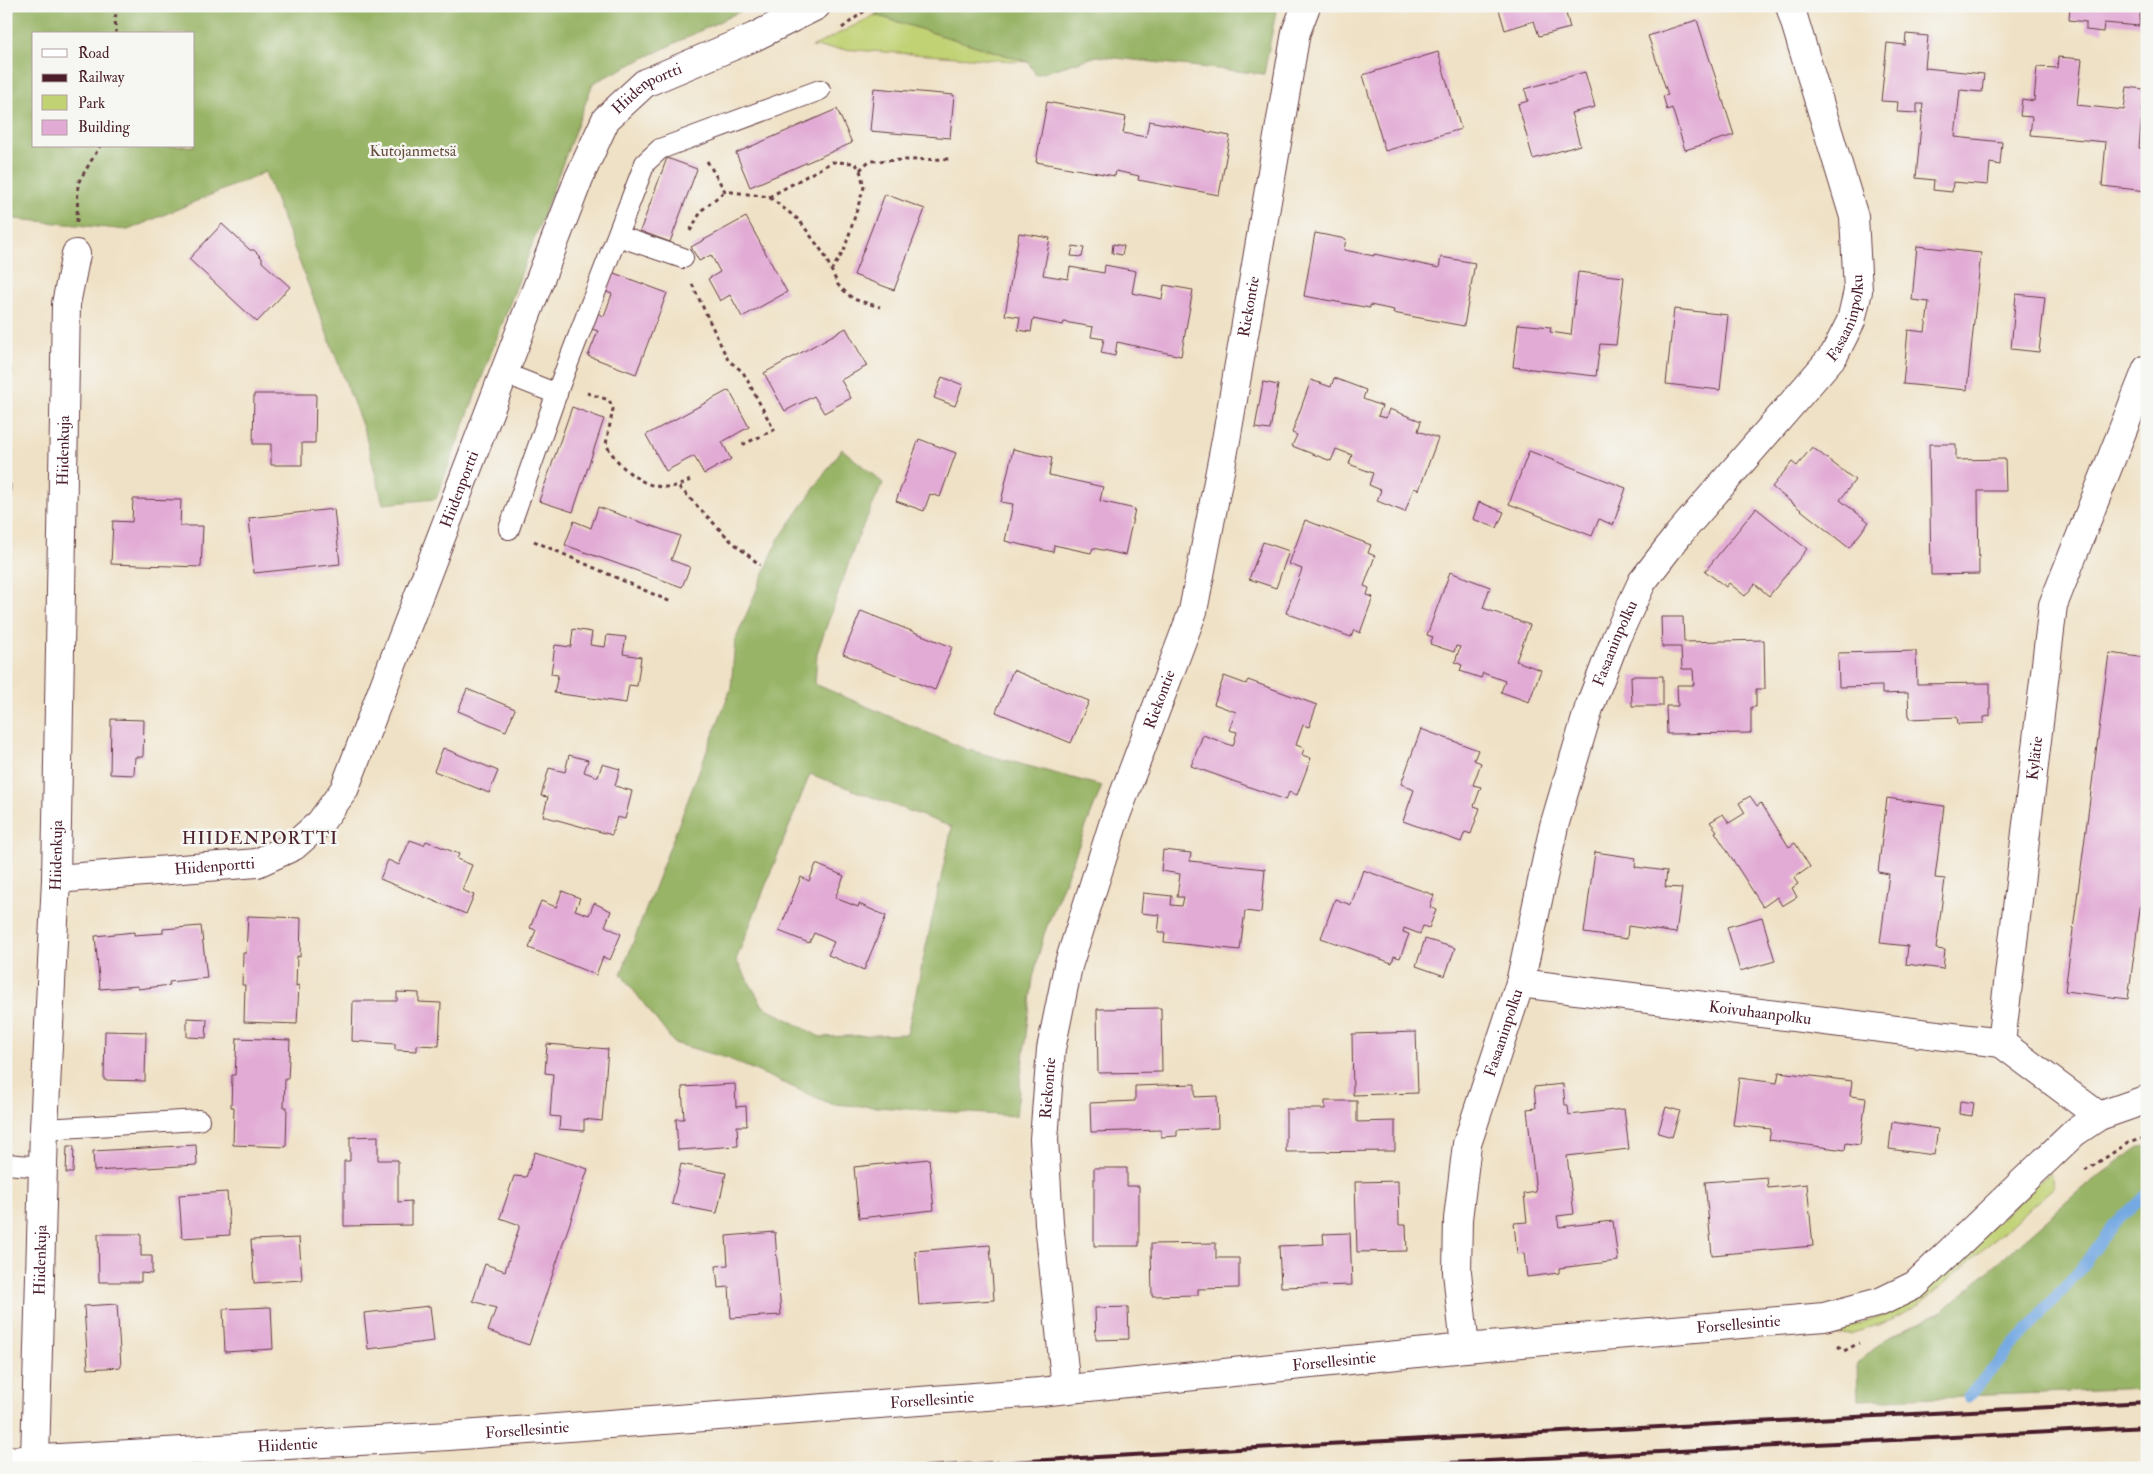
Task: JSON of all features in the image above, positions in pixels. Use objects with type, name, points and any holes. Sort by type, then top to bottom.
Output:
[{"type":"street","name":"Hiidenportti","points":[[56,879],[257,862],[294,846],[320,823],[344,790],[579,178],[606,119],[645,83],[754,37],[816,6]]},
{"type":"street","name":"Fasaaninpolku","points":[[1464,1348],[1457,1272],[1458,1219],[1467,1144],[1520,983],[1554,826],[1589,708],[1616,638],[1642,582],[1679,534],[1834,355],[1851,321],[1858,291],[1854,217],[1790,6]]},
{"type":"street","name":"Riekontie","points":[[1066,1390],[1049,1223],[1044,1139],[1052,1049],[1068,966],[1115,818],[1193,611],[1226,440],[1296,32],[1305,8]]},
{"type":"street","name":"Hiidenkuja","points":[[35,1459],[44,1129],[56,879],[66,304],[76,254]]},
{"type":"street","name":"Kylätie","points":[[2000,1043],[2053,605],[2147,369]]},
{"type":"street","name":"Koivuhaanpolku","points":[[1520,983],[2000,1043]]},
{"type":"street","points":[[2000,1043],[2100,1116]]},
{"type":"street","name":"Forsellesintie","points":[[449,1436],[1066,1390],[1464,1348],[1824,1317],[1880,1302],[1915,1284],[2076,1132],[2100,1116],[2142,1101],[2147,1101]]},
{"type":"street","name":"Hiidentie","points":[[6,1461],[449,1436]]},
{"type":"lane","points":[[509,529],[558,389],[645,163],[660,149],[820,90]]},
{"type":"lane","points":[[618,236],[682,258]]},
{"type":"lane","points":[[504,373],[558,389]]},
{"type":"lane","points":[[44,1129],[199,1120]]},
{"type":"lane","points":[[6,1164],[43,1167]]},
{"type":"path","points":[[116,32],[115,17],[120,6]]},
{"type":"path","points":[[692,137],[725,191]]},
{"type":"path","points":[[76,254],[78,183],[99,148]]},
{"type":"path","points":[[860,170],[869,161],[949,159]]},
{"type":"path","points":[[769,197],[832,162],[855,163],[860,170],[864,187],[844,250],[832,270]]},
{"type":"path","points":[[742,445],[774,430],[743,372],[728,360],[683,264],[682,251],[686,237],[702,210],[725,191],[769,197],[799,220],[824,254],[838,285],[853,299],[880,307]]},
{"type":"path","points":[[558,389],[609,400],[613,409],[606,444],[612,455],[628,473],[647,484],[667,487],[679,486],[690,480]]},
{"type":"path","points":[[679,486],[730,540],[760,565]]},
{"type":"path","points":[[509,529],[671,602]]},
{"type":"green space","name":"Kutojanmetsä","points":[[6,6],[751,6],[593,83],[436,499],[383,504],[365,433],[265,172],[128,230],[6,218]]},
{"type":"green space","points":[[882,6],[1277,6],[1264,74],[1097,56],[1036,75],[1028,62],[875,15]]},
{"type":"green space","points":[[875,15],[1028,62],[812,47]]},
{"type":"green space","points":[[842,449],[883,483],[858,537],[817,653],[815,684],[965,749],[1102,786],[1044,934],[1033,978],[1016,1116],[831,1104],[727,1058],[674,1043],[621,974],[731,688],[735,641],[778,540]],"holes":[[[810,774],[952,827],[907,1034],[820,1037],[763,1006],[736,960]]]},
{"type":"green space","points":[[2147,1146],[2147,1389],[1858,1400],[1857,1364],[1885,1339],[1944,1310],[2081,1189],[2139,1147]]},
{"type":"green space","points":[[2050,1172],[2054,1187],[1922,1303],[1892,1320],[1851,1334],[1832,1336],[1831,1331],[1847,1328],[1898,1309],[1924,1290]]},
{"type":"building","points":[[1498,6],[1564,6],[1570,28],[1539,36],[1534,21],[1505,30]]},
{"type":"building","points":[[2070,6],[2141,6],[2139,26],[2104,23],[2103,32],[2086,30],[2086,22],[2069,20]]},
{"type":"building","points":[[1697,20],[1734,135],[1685,150],[1672,108],[1667,110],[1663,96],[1668,95],[1648,36]]},
{"type":"building","points":[[1906,34],[1928,36],[1925,68],[1984,74],[1982,92],[1960,90],[1955,137],[2002,142],[2000,165],[1990,163],[1988,185],[1953,182],[1952,192],[1933,190],[1934,180],[1916,178],[1923,104],[1917,104],[1917,113],[1897,112],[1898,102],[1881,101],[1887,43],[1905,45]]},
{"type":"building","points":[[1438,52],[1461,129],[1385,151],[1363,75]]},
{"type":"building","points":[[2058,57],[2082,59],[2077,105],[2124,110],[2127,87],[2144,89],[2139,148],[2147,149],[2147,191],[2102,186],[2106,142],[2030,135],[2032,117],[2020,116],[2022,99],[2034,101],[2037,67],[2057,68]]},
{"type":"building","points":[[1585,72],[1595,107],[1571,113],[1580,145],[1533,159],[1518,104],[1528,101],[1525,89]]},
{"type":"building","points":[[874,88],[954,95],[950,138],[870,131]]},
{"type":"building","points":[[1047,102],[1126,117],[1123,133],[1146,137],[1149,121],[1230,136],[1219,195],[1138,180],[1139,176],[1116,171],[1115,176],[1036,162]]},
{"type":"building","points":[[837,109],[852,143],[750,187],[736,153]]},
{"type":"building","points":[[667,158],[697,169],[670,242],[640,231]]},
{"type":"building","points":[[885,194],[925,209],[894,290],[854,275]]},
{"type":"building","points":[[746,217],[787,292],[742,317],[730,295],[720,301],[708,279],[720,272],[711,255],[699,261],[691,247]]},
{"type":"building","points":[[222,224],[250,250],[254,250],[262,258],[262,262],[290,287],[257,322],[189,259]]},
{"type":"building","points":[[1019,233],[1050,238],[1043,275],[1068,279],[1070,267],[1104,273],[1105,265],[1136,271],[1132,293],[1162,299],[1164,285],[1193,290],[1181,356],[1117,342],[1115,356],[1101,353],[1104,339],[1091,337],[1093,327],[1064,322],[1063,325],[1033,319],[1031,332],[1018,330],[1020,317],[1005,315]]},
{"type":"building","points":[[1315,233],[1346,239],[1344,250],[1374,256],[1374,254],[1439,268],[1441,257],[1475,263],[1464,326],[1393,313],[1394,310],[1370,305],[1370,308],[1304,296]]},
{"type":"building","points":[[1113,244],[1124,246],[1122,255],[1112,253]]},
{"type":"building","points":[[1073,246],[1084,248],[1082,257],[1071,256]]},
{"type":"building","points":[[1917,246],[1981,253],[1967,390],[1903,384],[1908,330],[1925,332],[1929,302],[1912,300]]},
{"type":"building","points":[[606,270],[667,293],[636,374],[588,356],[598,331],[586,327],[592,311],[604,316],[612,294],[598,289]]},
{"type":"building","points":[[1578,272],[1624,277],[1616,345],[1600,344],[1596,376],[1513,367],[1518,324],[1551,327],[1550,332],[1571,335]]},
{"type":"building","points":[[2016,294],[2045,297],[2039,352],[2011,349]]},
{"type":"building","points":[[1674,309],[1728,315],[1720,390],[1666,384]]},
{"type":"building","points":[[846,328],[867,366],[841,380],[851,398],[824,413],[814,396],[785,411],[764,373]]},
{"type":"building","points":[[6,368],[11,368],[10,403],[6,403]]},
{"type":"building","points":[[942,377],[963,385],[955,406],[934,398]]},
{"type":"building","points":[[1334,378],[1366,390],[1363,399],[1382,406],[1378,416],[1386,418],[1389,409],[1421,421],[1418,431],[1438,438],[1419,490],[1414,488],[1405,512],[1377,501],[1381,490],[1369,485],[1373,473],[1349,464],[1352,455],[1336,449],[1331,461],[1292,446],[1297,435],[1292,433],[1311,380],[1331,387]]},
{"type":"building","points":[[1263,382],[1278,385],[1270,430],[1255,428]]},
{"type":"building","points":[[729,390],[749,427],[722,442],[731,459],[704,474],[694,456],[666,471],[646,435]]},
{"type":"building","points":[[254,394],[316,394],[315,443],[302,443],[302,465],[271,465],[271,444],[253,444]]},
{"type":"building","points":[[572,407],[604,419],[573,512],[539,501]]},
{"type":"building","points":[[919,439],[956,453],[940,497],[930,494],[924,511],[896,501]]},
{"type":"building","points":[[1929,444],[1956,444],[1956,460],[2005,459],[2006,491],[1978,491],[1979,574],[1931,575]]},
{"type":"building","points":[[1812,447],[1855,480],[1840,500],[1869,522],[1849,548],[1772,487],[1792,462],[1797,466]]},
{"type":"building","points":[[1013,449],[1052,458],[1049,475],[1103,487],[1100,501],[1135,509],[1125,555],[1093,548],[1091,553],[1054,545],[1053,552],[1005,541],[1013,504],[1001,502]]},
{"type":"building","points":[[1529,451],[1626,488],[1613,525],[1599,519],[1592,536],[1509,504]]},
{"type":"building","points":[[6,484],[11,484],[10,520],[6,519]]},
{"type":"building","points":[[133,499],[181,500],[180,526],[203,526],[201,567],[111,564],[113,521],[132,522]]},
{"type":"building","points":[[1479,502],[1504,512],[1497,528],[1473,519]]},
{"type":"building","points":[[598,507],[680,536],[671,560],[690,567],[682,587],[565,545],[574,521],[591,528]]},
{"type":"building","points":[[1756,508],[1807,549],[1769,596],[1755,584],[1745,596],[1729,583],[1726,587],[1705,571]]},
{"type":"building","points":[[334,509],[340,564],[254,573],[249,518]]},
{"type":"building","points":[[1305,520],[1371,545],[1368,553],[1375,556],[1364,586],[1369,588],[1367,595],[1373,597],[1360,633],[1354,630],[1351,637],[1286,613],[1302,569],[1289,564]]},
{"type":"building","points":[[1263,542],[1289,551],[1276,588],[1249,579]]},
{"type":"building","points":[[1450,572],[1490,587],[1483,608],[1530,625],[1516,661],[1541,670],[1529,702],[1501,692],[1505,681],[1483,673],[1481,678],[1460,671],[1462,665],[1455,662],[1460,647],[1456,646],[1454,652],[1430,644],[1433,637],[1427,635]]},
{"type":"building","points":[[6,606],[9,606],[8,642],[6,642]]},
{"type":"building","points":[[861,611],[952,647],[935,690],[843,654]]},
{"type":"building","points":[[1661,617],[1683,617],[1684,642],[1764,640],[1765,689],[1756,689],[1756,707],[1751,707],[1751,733],[1667,734],[1666,706],[1678,706],[1677,685],[1694,685],[1693,669],[1682,669],[1681,647],[1662,647]]},
{"type":"building","points":[[573,629],[592,632],[590,645],[605,647],[607,635],[626,637],[623,654],[641,657],[637,686],[629,685],[626,703],[554,693],[558,675],[551,674],[555,645],[571,647]]},
{"type":"building","points":[[1916,651],[1917,684],[1990,683],[1990,716],[1984,717],[1984,723],[1958,724],[1957,717],[1909,719],[1908,693],[1882,694],[1882,686],[1839,687],[1838,653]]},
{"type":"building","points":[[2109,653],[2147,658],[2147,856],[2128,999],[2065,991]]},
{"type":"building","points":[[1013,670],[1089,701],[1071,743],[996,712]]},
{"type":"building","points":[[1224,676],[1246,684],[1248,680],[1317,705],[1309,727],[1303,725],[1296,745],[1304,748],[1302,755],[1311,758],[1297,795],[1289,792],[1286,800],[1191,766],[1203,735],[1233,746],[1237,732],[1229,730],[1236,712],[1214,704]]},
{"type":"building","points":[[1631,676],[1663,676],[1663,706],[1632,706]]},
{"type":"building","points":[[467,689],[515,709],[506,731],[458,711]]},
{"type":"building","points":[[111,719],[144,720],[143,757],[135,757],[134,775],[110,774]]},
{"type":"building","points":[[1421,729],[1478,750],[1474,760],[1481,763],[1473,785],[1481,787],[1474,806],[1480,808],[1471,834],[1465,832],[1461,842],[1403,821],[1414,790],[1401,784]]},
{"type":"building","points":[[443,748],[498,771],[489,793],[434,771]]},
{"type":"building","points":[[569,755],[588,760],[584,772],[598,777],[602,764],[620,769],[615,786],[632,791],[625,819],[617,817],[612,835],[543,816],[548,797],[541,796],[549,768],[565,772]]},
{"type":"building","points":[[1750,796],[1757,806],[1761,803],[1789,847],[1795,843],[1810,867],[1794,878],[1798,884],[1792,888],[1797,897],[1782,906],[1777,897],[1763,907],[1710,822],[1723,814],[1729,823],[1745,813],[1739,803]]},
{"type":"building","points":[[1887,798],[1944,806],[1935,878],[1945,879],[1936,949],[1945,950],[1943,969],[1906,964],[1908,946],[1880,943],[1889,874],[1878,872]]},
{"type":"building","points":[[410,840],[424,845],[426,841],[459,854],[457,859],[472,865],[462,890],[474,895],[466,914],[380,879],[388,860],[399,865]]},
{"type":"building","points":[[1163,850],[1191,853],[1190,861],[1265,869],[1261,913],[1245,911],[1240,950],[1164,942],[1165,933],[1158,933],[1160,915],[1141,913],[1143,893],[1172,896],[1171,905],[1182,906],[1184,897],[1177,897],[1180,874],[1161,871]]},
{"type":"building","points":[[1595,852],[1636,858],[1635,867],[1667,871],[1665,887],[1682,888],[1676,933],[1628,926],[1627,939],[1584,933]]},
{"type":"building","points":[[816,864],[844,876],[835,898],[858,907],[859,904],[886,916],[864,970],[828,955],[834,942],[814,933],[809,943],[779,931],[801,877],[809,881]]},
{"type":"building","points":[[1363,870],[1434,895],[1430,907],[1436,910],[1429,928],[1423,926],[1420,934],[1404,928],[1403,932],[1409,934],[1400,958],[1394,956],[1392,963],[1321,938],[1335,899],[1351,905]]},
{"type":"building","points":[[562,891],[580,898],[575,910],[589,915],[594,903],[611,911],[605,926],[621,934],[610,960],[603,957],[596,975],[529,948],[536,930],[530,928],[541,901],[556,907]]},
{"type":"building","points":[[248,916],[301,918],[300,957],[297,956],[296,986],[299,985],[297,1024],[244,1022],[245,985],[242,985],[243,953],[246,953]]},
{"type":"building","points":[[1762,917],[1775,961],[1740,971],[1727,927]]},
{"type":"building","points":[[201,926],[207,978],[169,982],[170,985],[138,989],[138,986],[100,989],[95,936],[134,932],[134,935],[163,933],[163,929]]},
{"type":"building","points":[[1425,939],[1455,948],[1445,976],[1416,966]]},
{"type":"building","points":[[397,992],[419,993],[419,1002],[441,1003],[439,1046],[417,1045],[417,1051],[395,1050],[395,1044],[352,1041],[353,1001],[397,1001]]},
{"type":"building","points":[[1161,1008],[1162,1072],[1098,1073],[1097,1009]]},
{"type":"building","points":[[187,1018],[207,1019],[206,1038],[187,1037]]},
{"type":"building","points":[[105,1031],[146,1032],[145,1081],[104,1080]]},
{"type":"building","points":[[1416,1032],[1418,1093],[1353,1095],[1352,1034]]},
{"type":"building","points":[[237,1038],[290,1040],[288,1079],[285,1079],[284,1107],[287,1107],[286,1147],[233,1145],[234,1107],[231,1107],[232,1075],[235,1075]]},
{"type":"building","points":[[547,1044],[608,1049],[602,1121],[584,1119],[584,1131],[559,1129],[560,1117],[550,1116],[553,1074],[545,1073]]},
{"type":"building","points":[[1779,1072],[1852,1081],[1850,1096],[1866,1098],[1860,1145],[1846,1143],[1845,1150],[1769,1140],[1771,1129],[1733,1125],[1739,1078],[1777,1083]]},
{"type":"building","points":[[735,1084],[736,1107],[746,1106],[747,1126],[737,1126],[738,1146],[678,1150],[676,1119],[684,1119],[682,1087]]},
{"type":"building","points":[[1195,1084],[1195,1097],[1217,1096],[1218,1128],[1177,1130],[1177,1136],[1161,1137],[1161,1130],[1091,1132],[1090,1103],[1135,1101],[1135,1086]]},
{"type":"building","points":[[1563,1084],[1565,1105],[1568,1105],[1569,1115],[1624,1109],[1629,1149],[1567,1156],[1574,1214],[1557,1216],[1559,1227],[1613,1221],[1618,1261],[1559,1268],[1559,1273],[1527,1277],[1524,1253],[1517,1254],[1514,1223],[1527,1222],[1524,1194],[1536,1192],[1527,1109],[1536,1108],[1534,1087]]},
{"type":"building","points":[[1325,1101],[1357,1101],[1357,1122],[1395,1121],[1395,1151],[1286,1152],[1286,1109],[1325,1109]]},
{"type":"building","points":[[1960,1101],[1974,1103],[1972,1116],[1959,1114]]},
{"type":"building","points":[[1666,1107],[1680,1111],[1672,1137],[1658,1133]]},
{"type":"building","points":[[1892,1122],[1938,1129],[1934,1155],[1889,1149]]},
{"type":"building","points":[[378,1136],[378,1160],[398,1160],[398,1202],[411,1201],[411,1225],[344,1226],[344,1161],[350,1161],[350,1137]]},
{"type":"building","points":[[196,1145],[197,1165],[94,1171],[93,1151]]},
{"type":"building","points":[[67,1146],[74,1146],[73,1173],[66,1173]]},
{"type":"building","points":[[535,1152],[588,1169],[529,1345],[488,1331],[496,1308],[473,1301],[485,1264],[505,1271],[520,1225],[500,1218],[514,1176],[526,1177]]},
{"type":"building","points":[[929,1159],[934,1210],[859,1218],[854,1167]]},
{"type":"building","points":[[681,1164],[726,1173],[717,1213],[672,1204]]},
{"type":"building","points":[[1094,1168],[1127,1168],[1127,1186],[1139,1186],[1139,1246],[1094,1246]]},
{"type":"building","points":[[1767,1177],[1768,1188],[1807,1184],[1813,1246],[1712,1255],[1705,1182]]},
{"type":"building","points":[[1398,1181],[1399,1225],[1406,1225],[1407,1251],[1357,1252],[1355,1182]]},
{"type":"building","points":[[227,1192],[230,1235],[182,1238],[179,1195]]},
{"type":"building","points":[[775,1232],[781,1315],[731,1318],[729,1287],[718,1288],[716,1266],[728,1265],[726,1236]]},
{"type":"building","points":[[1350,1233],[1352,1285],[1281,1287],[1279,1246],[1324,1244],[1323,1234]]},
{"type":"building","points":[[98,1234],[141,1234],[141,1256],[152,1256],[152,1274],[141,1273],[141,1282],[99,1282]]},
{"type":"building","points":[[299,1238],[302,1280],[254,1283],[251,1240]]},
{"type":"building","points":[[1216,1243],[1216,1258],[1239,1258],[1239,1288],[1198,1289],[1198,1295],[1152,1296],[1151,1244]]},
{"type":"building","points":[[990,1245],[994,1300],[919,1305],[915,1251]]},
{"type":"building","points":[[117,1304],[121,1367],[88,1369],[84,1306]]},
{"type":"building","points":[[430,1306],[434,1341],[368,1349],[364,1313]]},
{"type":"building","points":[[271,1307],[273,1349],[225,1352],[223,1309]]},
{"type":"building","points":[[1128,1307],[1129,1339],[1096,1340],[1095,1308]]},
{"type":"waterway","points":[[1968,1397],[2078,1272],[2114,1224],[2147,1194]]},
{"type":"railway","points":[[907,1468],[1327,1444],[2147,1402]]},
{"type":"railway","points":[[1350,1468],[2147,1427]]},
{"type":"district","name":"HIIDENPORTTI","points":[[260,838]]}]
